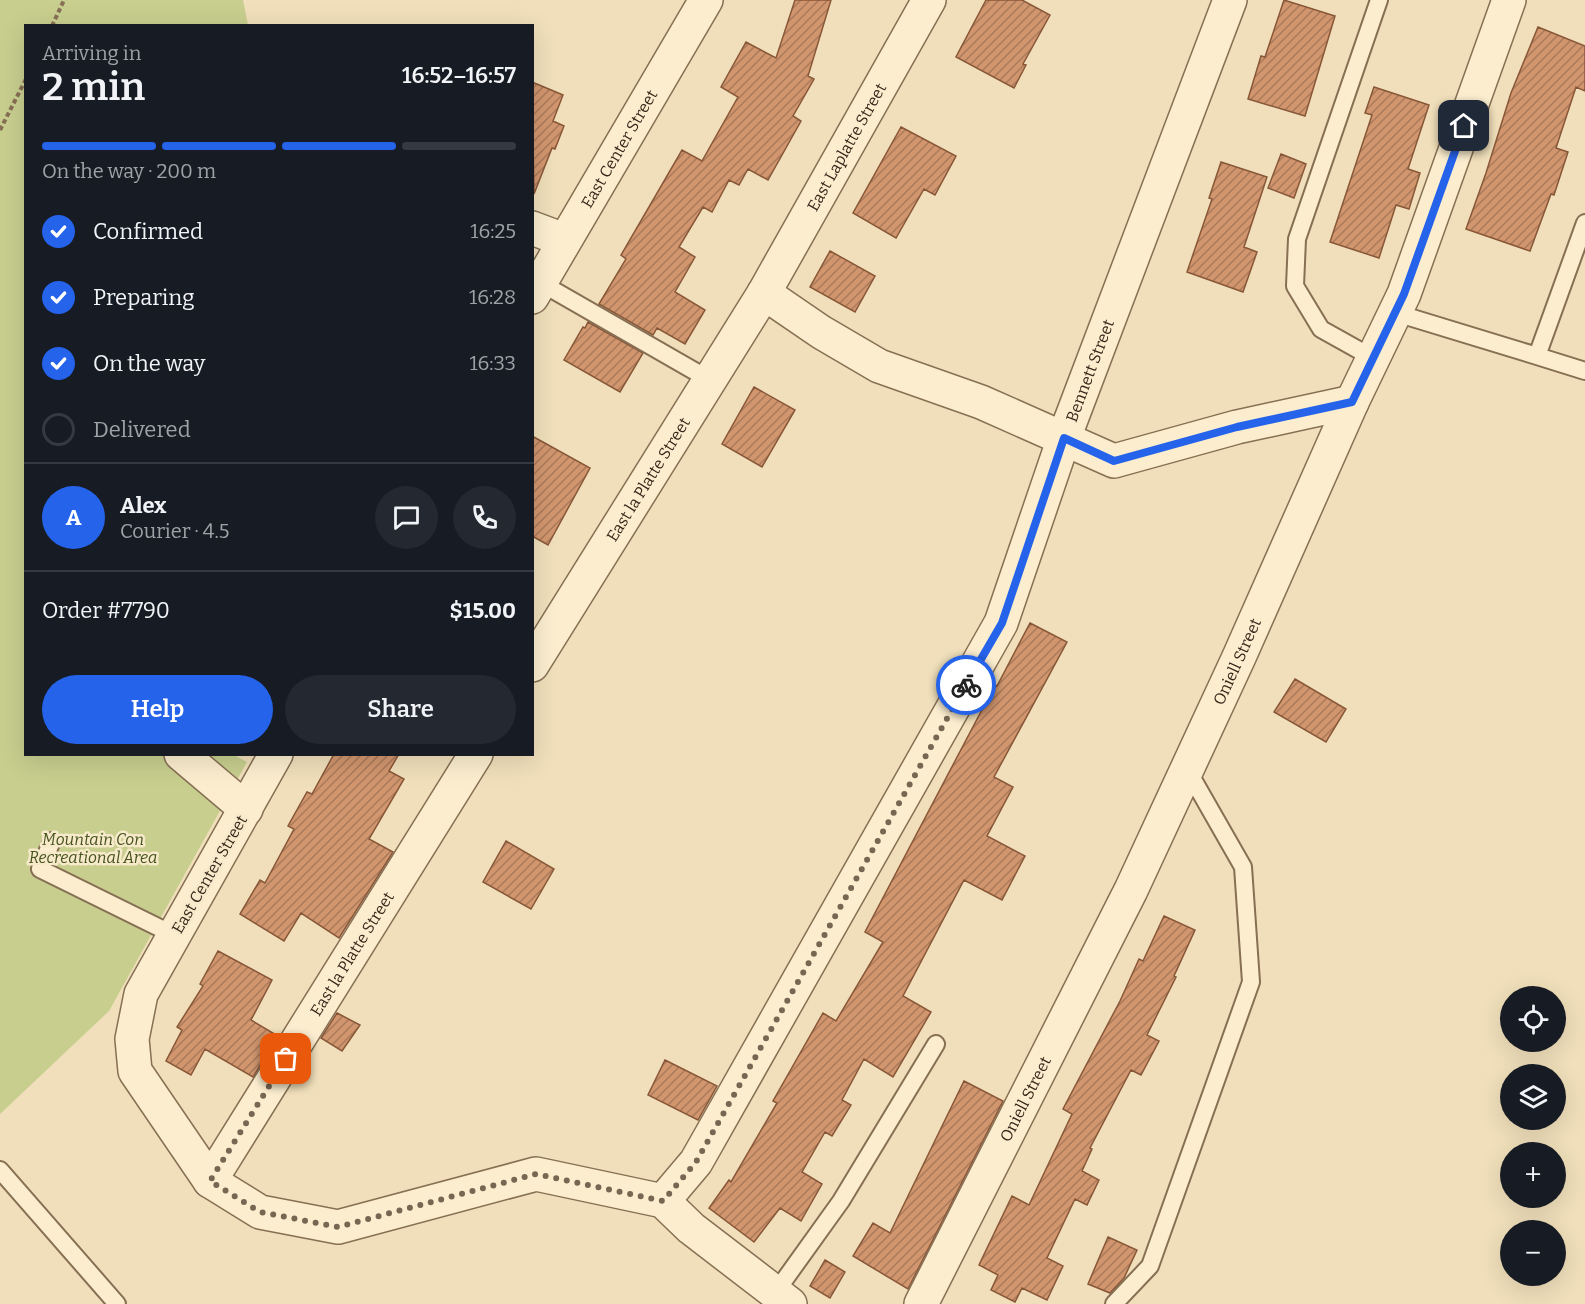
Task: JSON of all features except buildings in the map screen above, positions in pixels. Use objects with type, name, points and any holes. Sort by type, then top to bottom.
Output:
[{"type":"street","name":"East Center Street","points":[[537,290],[564,240],[706,0]]},
{"type":"street","name":"East Laplatte Street","points":[[764,293],[928,0]]},
{"type":"street","name":"Bennett Street","points":[[663,1201],[696,1162],[1002,623],[1064,438],[1230,0]]},
{"type":"street","name":"Oniell Street","points":[[921,1304],[1126,900],[1352,402],[1396,313],[1509,0]]},
{"type":"street","points":[[534,229],[564,240]]},
{"type":"street","points":[[764,293],[821,332],[879,366],[981,402],[1114,461],[1237,427],[1352,402]]},
{"type":"street","name":"East la Platte Street","points":[[534,662],[764,293]]},
{"type":"street","points":[[183,756],[246,809]]},
{"type":"street","name":"East Center Street","points":[[210,1181],[135,1071],[132,1039],[141,994],[275,756]]},
{"type":"street","name":"East la Platte Street","points":[[210,1181],[475,756]]},
{"type":"street","points":[[210,1181],[260,1212],[338,1227],[536,1174],[663,1201],[691,1228],[782,1298]]},
{"type":"lane","points":[[1373,358],[1321,329],[1295,286],[1297,238],[1379,0]]},
{"type":"lane","points":[[1537,356],[1585,223]]},
{"type":"lane","points":[[537,290],[711,380]]},
{"type":"lane","points":[[1396,313],[1585,371]]},
{"type":"lane","points":[[1114,1304],[1150,1266],[1251,982],[1244,867],[1187,769]]},
{"type":"lane","points":[[52,841],[40,869],[174,935]]},
{"type":"lane","points":[[782,1298],[936,1044]]},
{"type":"lane","points":[[0,1170],[117,1304]]},
{"type":"path","points":[[53,24],[64,0]]},
{"type":"path","points":[[0,130],[24,83]]},
{"type":"green space","name":"Mountain Con Recreational Area","points":[[0,0],[243,0],[248,24],[24,24],[24,756],[236,756],[247,762],[109,1011],[0,1114]]},
{"type":"way so far","points":[[286,1059],[210,1181],[260,1212],[338,1227],[536,1174],[663,1201],[696,1162],[966,685]]},
{"type":"route","points":[[966,685],[1002,623],[1064,438],[1114,461],[1237,427],[1352,402],[1404,294],[1464,126]]}]
